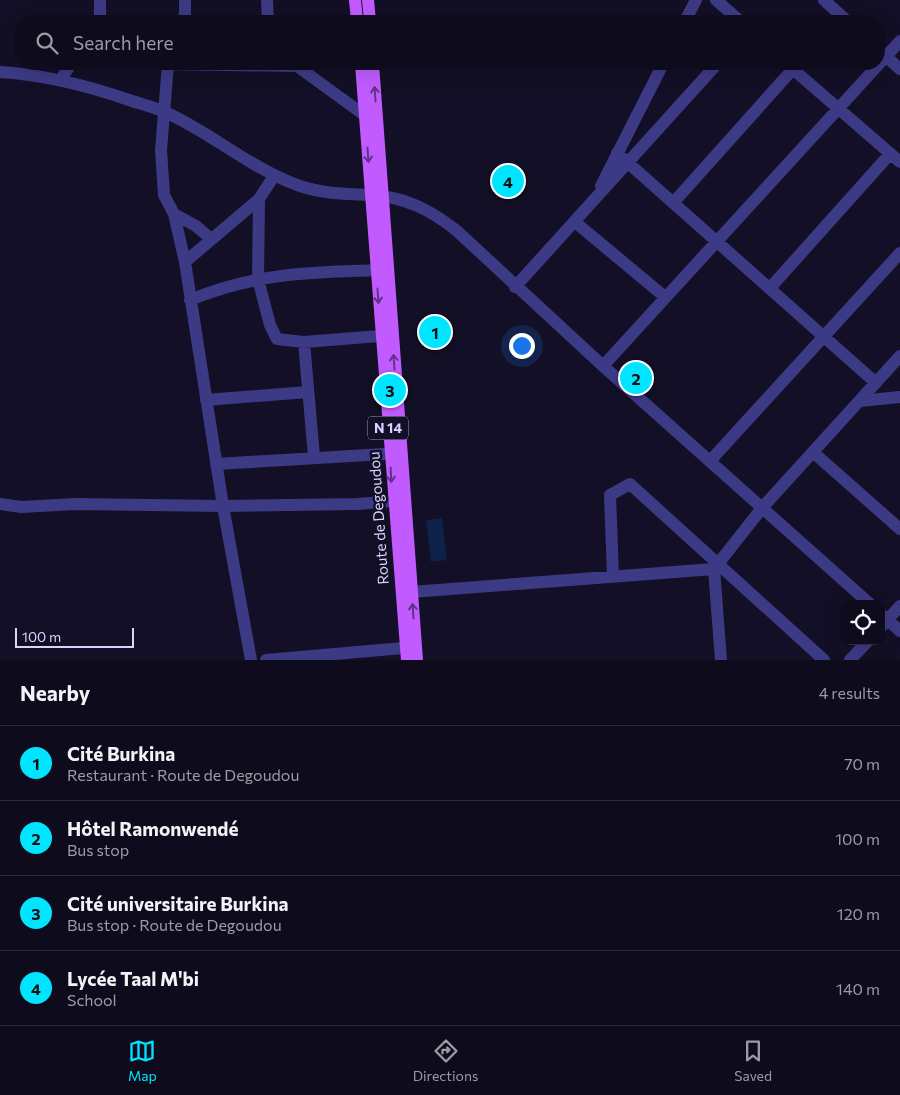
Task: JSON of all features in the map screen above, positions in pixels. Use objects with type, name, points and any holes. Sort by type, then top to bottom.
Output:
[{"type":"main road","points":[[356,0],[357,15]]},
{"type":"main road","points":[[368,0],[369,15]]},
{"type":"main road","name":"N 14","points":[[361,70],[365,115],[376,196]]},
{"type":"main road","name":"N 14","points":[[373,70],[377,124],[376,196]]},
{"type":"main road","name":"Route de Degoudou","points":[[376,196],[396,453],[411,592],[411,654]]},
{"type":"main road","name":"Route de Degoudou","points":[[396,453],[393,501],[411,654]]},
{"type":"street","points":[[100,0],[100,15]]},
{"type":"street","points":[[185,0],[187,15]]},
{"type":"street","points":[[267,0],[268,15]]},
{"type":"street","points":[[688,15],[696,0]]},
{"type":"street","points":[[716,0],[733,15]]},
{"type":"street","points":[[824,0],[840,15]]},
{"type":"street","points":[[885,54],[900,41]]},
{"type":"street","points":[[885,61],[900,69]]},
{"type":"street","points":[[61,79],[67,70]]},
{"type":"street","points":[[166,70],[165,112],[161,150],[164,195],[174,214],[185,262],[216,464],[251,660]]},
{"type":"street","points":[[303,70],[377,124]]},
{"type":"street","points":[[593,202],[660,70]]},
{"type":"street","points":[[516,287],[712,70]]},
{"type":"street","points":[[673,203],[787,70]]},
{"type":"street","points":[[770,288],[895,158],[794,70]]},
{"type":"street","points":[[602,366],[837,109],[870,70]]},
{"type":"street","points":[[0,72],[61,79],[165,112],[274,176],[303,187],[335,194],[376,196],[404,201],[434,212],[457,231],[602,366],[866,600]]},
{"type":"street","points":[[617,154],[876,383]]},
{"type":"street","points":[[185,262],[259,199],[274,176]]},
{"type":"street","points":[[259,199],[258,279],[274,335],[277,338],[304,342],[386,335]]},
{"type":"street","points":[[174,214],[196,226],[211,239]]},
{"type":"street","points":[[574,222],[665,297]]},
{"type":"street","points":[[710,461],[900,253]]},
{"type":"street","points":[[190,300],[212,291],[258,279],[294,273],[381,270]]},
{"type":"street","points":[[304,342],[314,457]]},
{"type":"street","points":[[721,660],[716,566],[762,508],[814,453],[900,356]]},
{"type":"street","points":[[206,400],[308,392]]},
{"type":"street","points":[[860,401],[900,397]]},
{"type":"street","points":[[216,464],[396,453]]},
{"type":"street","points":[[814,453],[900,529]]},
{"type":"street","points":[[613,577],[610,495],[630,484],[716,566],[824,660]]},
{"type":"street","points":[[0,504],[20,507],[75,504],[223,506],[358,504],[393,501]]},
{"type":"street","points":[[411,592],[613,577],[716,566]]},
{"type":"street","points":[[885,618],[900,606]]},
{"type":"street","points":[[885,621],[900,631]]},
{"type":"street","points":[[850,660],[864,645]]},
{"type":"street","points":[[266,660],[411,654]]},
{"type":"water","points":[[442,518],[447,560],[431,562],[426,520]]},
{"type":"place","name":"Lycée Taal M'bi","points":[[508,181]]},
{"type":"place","name":"Cité Burkina","points":[[435,332]]},
{"type":"place","name":"Hôtel Ramonwendé","points":[[636,378]]},
{"type":"place","name":"Cité universitaire Burkina","points":[[390,390]]}]
